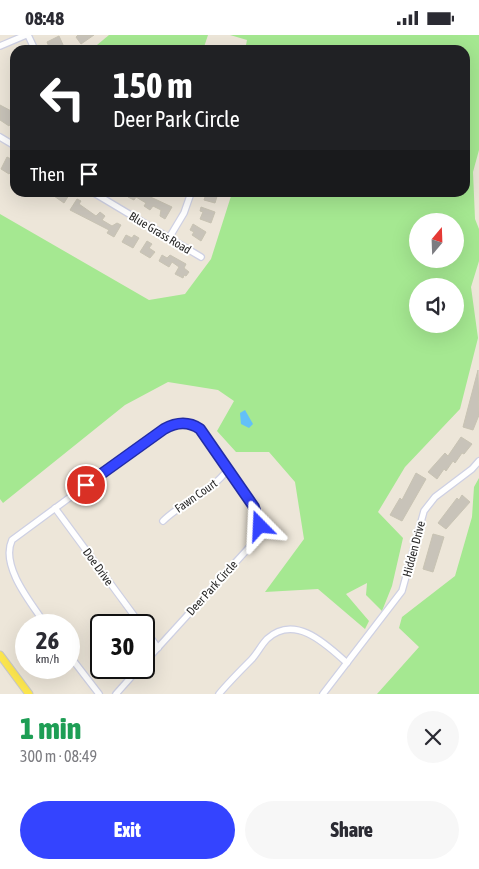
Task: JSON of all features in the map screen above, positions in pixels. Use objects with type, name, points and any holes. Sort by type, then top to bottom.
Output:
[{"type":"main road","points":[[0,655],[29,694]]},
{"type":"street","points":[[0,46],[27,35]]},
{"type":"street","name":"Blue Grass Road","points":[[101,197],[201,257]]},
{"type":"street","points":[[169,237],[184,213],[190,197]]},
{"type":"street","name":"Deer Park Circle","points":[[38,614],[7,569],[6,550],[12,540],[173,424],[190,424],[200,429],[228,469],[260,521],[256,537],[155,650]]},
{"type":"street","name":"Hidden Drive","points":[[323,694],[402,591],[424,511],[435,497],[472,469],[479,461]]},
{"type":"street","name":"Fawn Court","points":[[163,521],[174,510],[217,482],[228,469]]},
{"type":"street","name":"Doe Drive","points":[[55,508],[133,614]]},
{"type":"street","points":[[219,694],[268,638],[284,630],[297,630],[314,636],[347,663]]},
{"type":"street","points":[[155,643],[158,647]]},
{"type":"street","points":[[80,669],[99,694]]},
{"type":"street","points":[[116,694],[129,679]]},
{"type":"green space","points":[[109,35],[208,35],[205,45],[97,45]]},
{"type":"green space","points":[[230,35],[479,35],[479,150],[473,172],[475,219],[479,229],[479,261],[471,287],[478,338],[460,409],[405,467],[378,512],[403,538],[392,586],[382,611],[366,595],[367,583],[346,594],[369,621],[365,629],[318,589],[265,592],[304,539],[295,482],[269,452],[236,452],[217,431],[234,401],[218,390],[168,382],[125,405],[3,503],[0,499],[0,214],[149,300],[185,294],[211,259],[231,197],[470,197],[470,45],[246,45],[247,40]]},
{"type":"green space","points":[[479,478],[479,694],[377,694],[419,647],[399,628],[402,617],[455,576],[472,517],[474,487]]},
{"type":"water","points":[[245,410],[253,424],[249,428],[241,424],[240,413]]},
{"type":"building","points":[[78,35],[94,35],[81,44],[76,37]]},
{"type":"building","points":[[59,36],[63,45],[48,45],[47,42]]},
{"type":"building","points":[[0,105],[10,110],[10,124],[9,126],[0,120]]},
{"type":"building","points":[[7,157],[10,158],[10,173],[1,169]]},
{"type":"building","points":[[55,197],[68,197],[64,203]]},
{"type":"building","points":[[136,197],[151,197],[172,207],[165,219],[160,216],[161,210],[153,206],[150,210],[144,206],[146,203]]},
{"type":"building","points":[[205,197],[217,197],[215,203],[204,200]]},
{"type":"building","points":[[77,199],[81,201],[79,204],[96,216],[100,212],[105,216],[102,220],[112,226],[117,223],[121,225],[114,237],[107,233],[109,230],[70,210]]},
{"type":"building","points":[[201,207],[215,212],[211,223],[200,219],[203,212],[200,211]]},
{"type":"building","points":[[193,224],[206,232],[201,241],[192,235],[194,232],[190,230]]},
{"type":"building","points":[[126,235],[132,238],[134,235],[139,238],[133,248],[122,242]]},
{"type":"building","points":[[147,241],[152,244],[149,248],[155,252],[150,258],[140,252]]},
{"type":"building","points":[[162,255],[167,258],[170,255],[186,264],[184,268],[189,272],[183,278],[175,274],[179,267],[172,262],[169,267],[159,261]]},
{"type":"building","points":[[478,370],[479,415],[473,430],[463,427]]},
{"type":"building","points":[[461,437],[472,444],[455,463],[453,461],[446,471],[444,469],[437,479],[428,472],[445,453],[448,456]]},
{"type":"building","points":[[416,473],[426,479],[402,521],[390,515],[400,498],[402,500]]},
{"type":"building","points":[[462,495],[470,502],[446,529],[438,523],[457,498],[459,500]]},
{"type":"building","points":[[433,534],[444,537],[433,572],[423,569]]},
{"type":"route","points":[[86,485],[164,429],[173,424],[190,424],[200,429],[254,507],[260,521],[260,526]]}]
